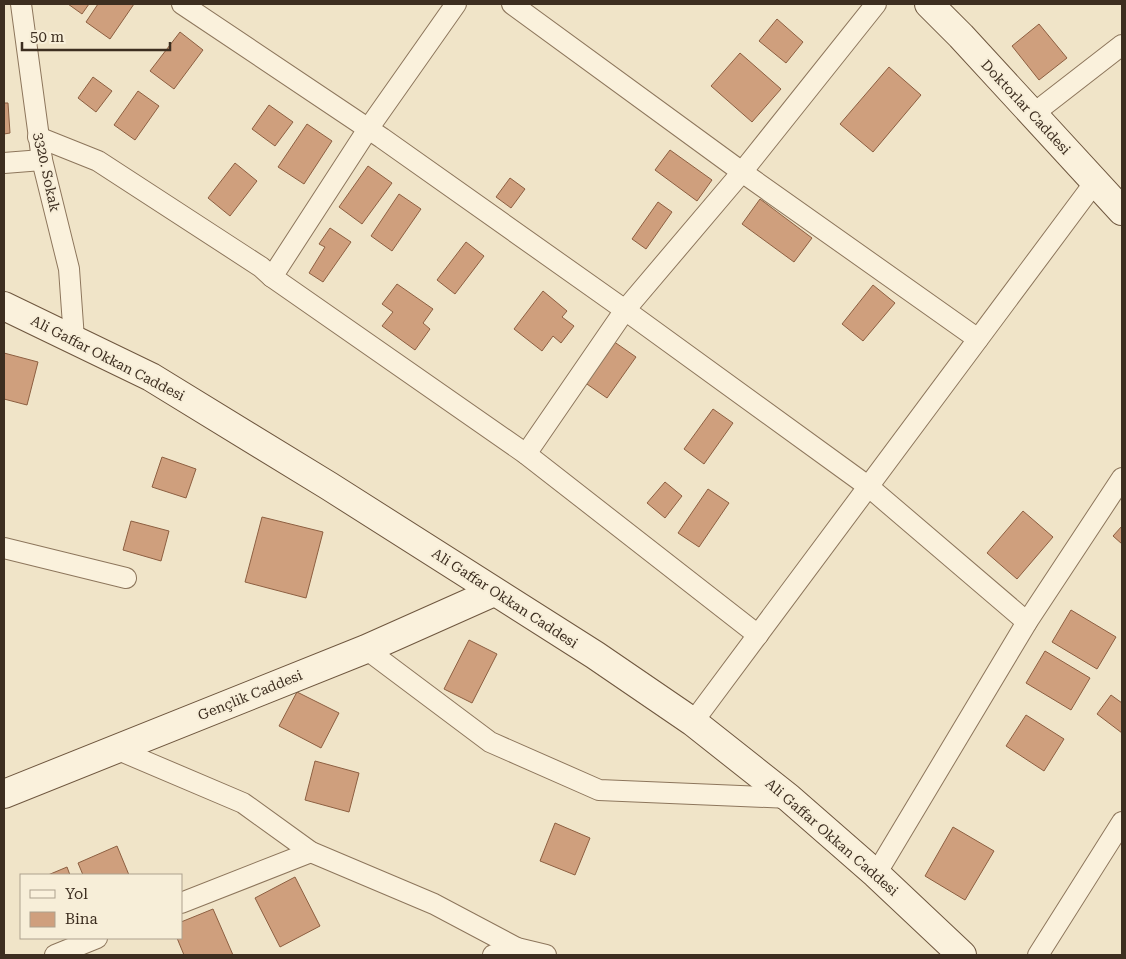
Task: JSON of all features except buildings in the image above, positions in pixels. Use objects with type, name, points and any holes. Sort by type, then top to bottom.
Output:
[{"type":"street","name":"3320. Sokak","points":[[21,4],[42,160],[69,269],[74,339]]},
{"type":"street","points":[[182,4],[368,128],[625,310],[869,487],[1027,622]]},
{"type":"street","points":[[272,277],[368,128],[456,4]]},
{"type":"street","points":[[512,4],[742,172],[978,339]]},
{"type":"street","points":[[526,454],[625,310],[742,172],[876,4]]},
{"type":"street","name":"Doktorlar Caddesi","points":[[929,4],[961,36],[1122,211]]},
{"type":"street","points":[[1033,114],[1122,45]]},
{"type":"street","points":[[38,137],[98,161],[261,267],[272,277],[526,454],[758,635]]},
{"type":"street","points":[[4,163],[42,160]]},
{"type":"street","points":[[694,722],[1095,182]]},
{"type":"street","name":"Ali Gaffar Okkan Caddesi","points":[[4,306],[151,377],[214,414],[595,655],[694,722],[789,798],[876,874],[962,955]]},
{"type":"street","points":[[876,874],[1027,622],[1122,478]]},
{"type":"street","points":[[4,548],[126,578]]},
{"type":"street","name":"Gençlik Caddesi","points":[[4,794],[366,649],[494,592]]},
{"type":"street","points":[[366,649],[490,742],[599,790],[789,798]]},
{"type":"street","points":[[116,749],[243,803],[311,852],[434,904],[517,948],[546,955]]},
{"type":"street","points":[[1038,955],[1122,822]]},
{"type":"street","points":[[182,903],[311,852]]},
{"type":"street","points":[[55,955],[95,939]]},
{"type":"street","points":[[493,955],[517,948]]}]
